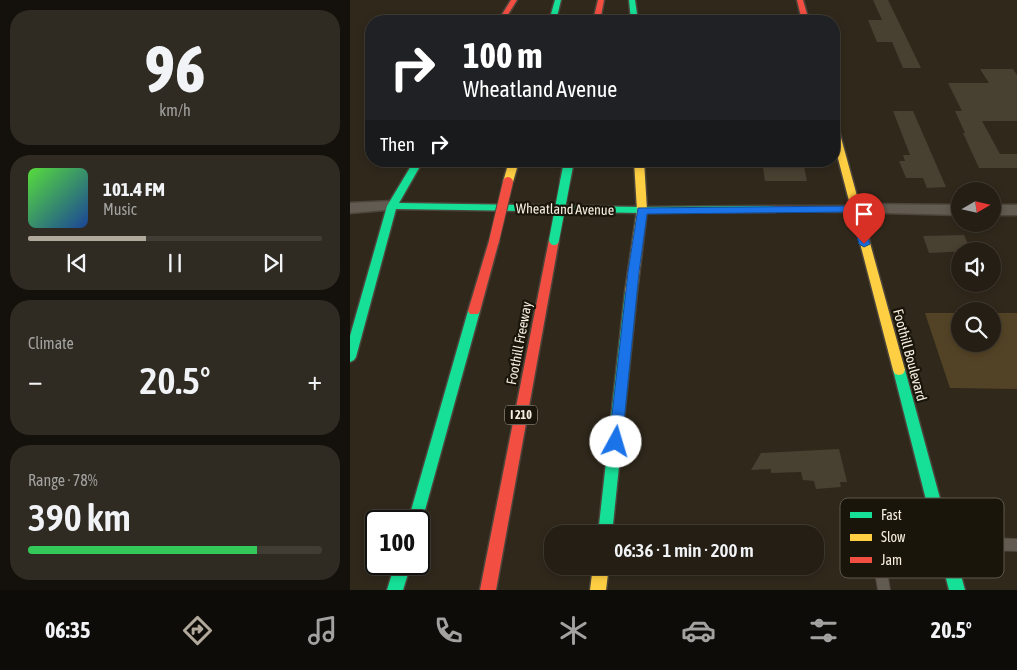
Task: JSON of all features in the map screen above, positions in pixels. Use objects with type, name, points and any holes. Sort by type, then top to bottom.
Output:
[{"type":"main road","points":[[505,15],[514,0]]},
{"type":"main road","points":[[554,15],[558,0]]},
{"type":"main road","points":[[597,15],[601,0]]},
{"type":"main road","points":[[632,0],[634,15]]},
{"type":"main road","points":[[800,0],[804,15]]},
{"type":"main road","name":"Foothill Boulevard","points":[[840,150],[932,498]]},
{"type":"main road","points":[[350,357],[392,206],[415,167]]},
{"type":"main road","points":[[418,510],[494,241],[512,167]]},
{"type":"main road","name":"Foothill Freeway","points":[[488,590],[568,167]]},
{"type":"main road","points":[[606,525],[633,272],[642,210],[640,167]]},
{"type":"main road","name":"Wheatland Avenue","points":[[392,206],[642,210],[855,209]]},
{"type":"main road","points":[[395,590],[400,575]]},
{"type":"main road","points":[[598,590],[600,575]]},
{"type":"street","name":"Wheatland Avenue","points":[[350,208],[392,206]]},
{"type":"street","name":"Wheatland Avenue","points":[[855,209],[951,210]]},
{"type":"street","points":[[1001,210],[1017,210]]},
{"type":"lane","points":[[1004,545],[1017,545]]},
{"type":"shaded area","points":[[925,313],[951,313],[951,352],[1001,352],[1001,313],[1017,313],[1017,389],[950,388]]},
{"type":"building","points":[[873,0],[888,0],[921,68],[903,68],[892,42],[877,42],[868,20],[882,20]]},
{"type":"building","points":[[980,69],[1013,69],[1017,75],[1017,121],[982,121],[1000,154],[1017,154],[1017,168],[979,168],[963,133],[965,133],[955,111],[962,111],[948,83],[989,83]]},
{"type":"building","points":[[893,111],[913,111],[946,187],[927,188],[923,178],[906,178],[899,161],[905,161],[903,155],[910,155]]},
{"type":"building","points":[[763,167],[804,167],[807,181],[765,181]]},
{"type":"building","points":[[964,235],[967,242],[951,242],[951,252],[929,253],[923,236]]},
{"type":"building","points":[[839,449],[847,482],[840,482],[841,487],[816,489],[814,481],[803,480],[801,472],[771,473],[771,469],[751,470],[761,453]]},
{"type":"traffic: fast","points":[[554,15],[558,0]]},
{"type":"traffic: fast","points":[[632,0],[634,15]]},
{"type":"traffic: fast","points":[[350,357],[392,206],[415,167]]},
{"type":"traffic: fast","points":[[565,182],[568,167]]},
{"type":"traffic: fast","points":[[554,240],[565,182]]},
{"type":"traffic: fast","points":[[392,206],[642,210],[775,209]]},
{"type":"traffic: fast","points":[[606,525],[631,292]]},
{"type":"traffic: fast","points":[[418,510],[474,311]]},
{"type":"traffic: fast","points":[[899,370],[933,498]]},
{"type":"traffic: fast","points":[[395,590],[400,575]]},
{"type":"traffic: fast","points":[[954,578],[957,590]]},
{"type":"traffic: slow","points":[[840,149],[899,370]]},
{"type":"traffic: slow","points":[[508,182],[512,167]]},
{"type":"traffic: slow","points":[[631,292],[642,210],[639,167]]},
{"type":"traffic: slow","points":[[598,590],[600,575]]},
{"type":"traffic: jam","points":[[505,15],[514,0]]},
{"type":"traffic: jam","points":[[597,15],[601,0]]},
{"type":"traffic: jam","points":[[800,0],[804,15]]},
{"type":"traffic: jam","points":[[494,241],[508,182]]},
{"type":"traffic: jam","points":[[775,209],[855,209]]},
{"type":"traffic: jam","points":[[488,590],[554,240]]},
{"type":"traffic: jam","points":[[474,311],[494,241]]},
{"type":"route","points":[[616,442],[633,272],[642,210],[855,209],[864,244]]}]
